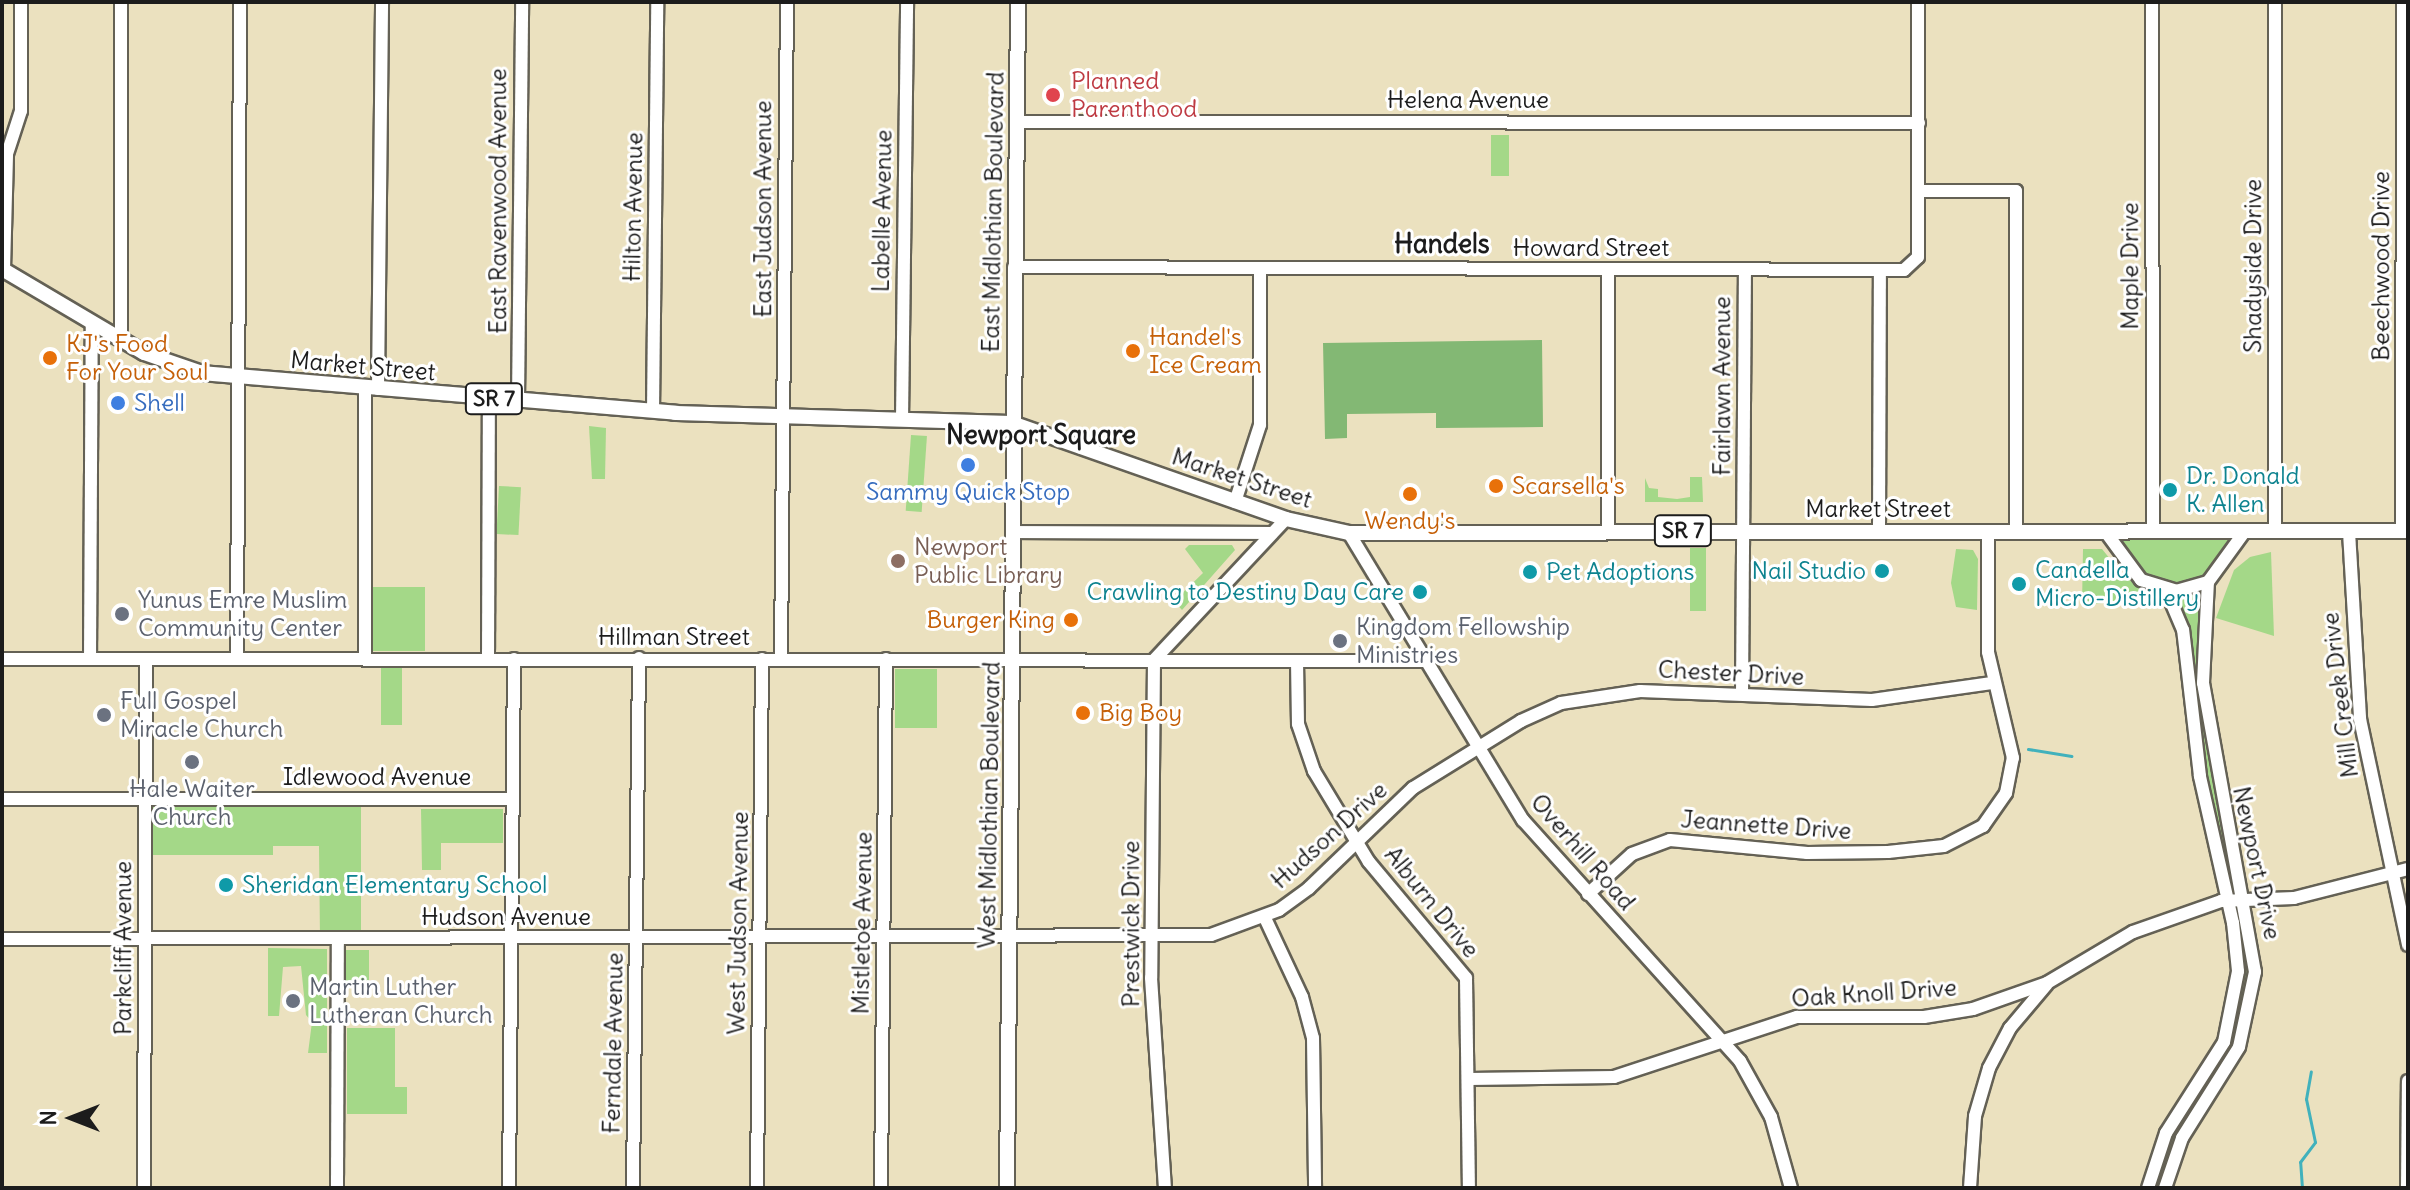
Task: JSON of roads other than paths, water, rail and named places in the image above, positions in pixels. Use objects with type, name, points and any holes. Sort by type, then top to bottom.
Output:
[{"type":"main road","name":"East Midlothian Boulevard","points":[[1012,423],[1018,2]]},
{"type":"main road","name":"Market Street","points":[[3,269],[121,340],[171,365],[239,378],[653,411],[1012,423],[1286,519],[1349,533],[2405,531]]},
{"type":"main road","name":"West Midlothian Boulevard","points":[[1007,1188],[1012,423]]},
{"type":"street","points":[[3,269],[5,167],[21,111],[21,2]]},
{"type":"street","points":[[121,2],[121,340]]},
{"type":"street","points":[[237,659],[240,2]]},
{"type":"street","points":[[365,659],[382,2]]},
{"type":"street","name":"East Ravenwood Avenue","points":[[518,401],[522,2]]},
{"type":"street","name":"Hilton Avenue","points":[[653,411],[657,2]]},
{"type":"street","name":"East Judson Avenue","points":[[783,416],[787,2]]},
{"type":"street","name":"Labelle Avenue","points":[[902,420],[907,2]]},
{"type":"street","points":[[1918,2],[1918,191],[2016,191],[2016,531]]},
{"type":"street","name":"Maple Drive","points":[[2152,2],[2153,530]]},
{"type":"street","name":"Shadyside Drive","points":[[2275,2],[2275,531]]},
{"type":"street","name":"Beechwood Drive","points":[[2403,2],[2405,531]]},
{"type":"street","name":"Helena Avenue","points":[[1017,122],[1919,123]]},
{"type":"street","name":"Howard Street","points":[[1014,267],[1904,270],[1917,260],[1918,191]]},
{"type":"street","points":[[1235,502],[1260,425],[1260,268]]},
{"type":"street","points":[[1608,270],[1608,531]]},
{"type":"street","name":"Fairlawn Avenue","points":[[1742,693],[1745,271]]},
{"type":"street","points":[[1879,531],[1880,271]]},
{"type":"street","points":[[90,659],[92,322]]},
{"type":"street","points":[[488,659],[489,399]]},
{"type":"street","points":[[781,658],[783,416]]},
{"type":"street","points":[[1154,660],[1174,635],[1286,519]]},
{"type":"street","name":"Jeannette Drive","points":[[1588,894],[1632,854],[1670,840],[1842,853],[1935,847],[1966,838],[1996,811],[2012,774],[2010,735],[1992,683],[1988,531]]},
{"type":"street","points":[[2105,531],[2130,570],[2166,590],[2185,591],[2208,582],[2245,531]]},
{"type":"street","points":[[1012,532],[1272,533]]},
{"type":"street","name":"Mill Creek Drive","points":[[2349,532],[2360,719],[2402,870],[2408,945]]},
{"type":"street","name":"Overhill Road","points":[[1349,533],[1523,820],[1725,1041],[1771,1117],[1791,1188]]},
{"type":"street","name":"Newport Drive","points":[[2165,1188],[2191,1124],[2228,1071],[2248,1022],[2255,972],[2245,902],[2210,739],[2202,651],[2208,582]]},
{"type":"street","name":"Newport Drive","points":[[2148,1188],[2162,1142],[2213,1064],[2231,1022],[2238,971],[2228,901],[2194,740],[2183,630],[2166,590]]},
{"type":"street","points":[[1174,635],[1176,651],[1184,661]]},
{"type":"street","name":"Ferndale Avenue","points":[[633,1188],[639,658]]},
{"type":"street","name":"Hillman Street","points":[[2,659],[1428,661]]},
{"type":"street","name":"Parkcliff Avenue","points":[[144,1188],[146,659]]},
{"type":"street","points":[[509,1188],[514,659]]},
{"type":"street","name":"West Judson Avenue","points":[[757,1188],[762,659]]},
{"type":"street","name":"Mistletoe Avenue","points":[[881,1188],[886,659]]},
{"type":"street","name":"Prestwick Drive","points":[[1154,660],[1152,939],[1165,1188]]},
{"type":"street","name":"Alburn Drive","points":[[1297,661],[1297,713],[1303,747],[1357,840],[1394,895],[1466,978],[1469,1188]]},
{"type":"street","name":"Chester Drive","points":[[1478,747],[1537,712],[1585,696],[1640,691],[1872,700],[1992,683]]},
{"type":"street","points":[[2194,740],[2210,739]]},
{"type":"street","name":"Hudson Drive","points":[[1009,939],[1152,939],[1211,935],[1265,918],[1309,888],[1413,788],[1478,747]]},
{"type":"street","name":"Idlewood Avenue","points":[[2,799],[513,799]]},
{"type":"street","name":"Oak Knoll Drive","points":[[1469,1079],[1614,1077],[1814,1015],[1949,1014],[2047,983],[2133,932],[2228,901],[2294,898],[2402,870]]},
{"type":"street","points":[[1265,918],[1302,997],[1313,1038],[1315,1188]]},
{"type":"street","name":"Hudson Avenue","points":[[2,939],[1009,939]]},
{"type":"street","points":[[337,1188],[338,939]]},
{"type":"street","points":[[1970,1188],[1975,1116],[1989,1068],[2010,1028],[2047,983]]},
{"type":"street","points":[[2407,1188],[2408,1081]]},
{"type":"street","points":[[2178,1115],[2191,1124]]},
{"type":"waterway","points":[[2028,749],[2071,756]]},
{"type":"waterway","points":[[2302,1188],[2300,1162],[2315,1142],[2306,1099],[2311,1071]]},
{"type":"place","name":"Planned Parenthood","points":[[1053,95]]},
{"type":"place","name":"Handel's Ice Cream","points":[[1133,351]]},
{"type":"place","name":"KJ's Food For Your Soul","points":[[50,358]]},
{"type":"place","name":"Shell","points":[[118,403]]},
{"type":"place","name":"Sammy Quick Stop","points":[[968,465]]},
{"type":"place","name":"Scarsella's","points":[[1496,486]]},
{"type":"place","name":"Dr. Donald K. Allen","points":[[2170,490]]},
{"type":"place","name":"Wendy's","points":[[1410,494]]},
{"type":"place","name":"Newport Public Library","points":[[898,561]]},
{"type":"place","name":"Nail Studio","points":[[1882,571]]},
{"type":"place","name":"Pet Adoptions","points":[[1530,572]]},
{"type":"place","name":"Candella Micro-Distillery","points":[[2019,584]]},
{"type":"place","name":"Crawling to Destiny Day Care","points":[[1420,592]]},
{"type":"place","name":"Yunus Emre Muslim Community Center","points":[[122,614]]},
{"type":"place","name":"Burger King","points":[[1071,620]]},
{"type":"place","name":"Kingdom Fellowship Ministries","points":[[1340,641]]},
{"type":"place","name":"Big Boy","points":[[1083,713]]},
{"type":"place","name":"Full Gospel Miracle Church","points":[[104,715]]},
{"type":"place","name":"Hale Waiter Church","points":[[192,762]]},
{"type":"place","name":"Sheridan Elementary School","points":[[226,885]]},
{"type":"place","name":"Martin Luther Lutheran Church","points":[[293,1001]]},
{"type":"district","name":"Handels","points":[[1442,244]]},
{"type":"district","name":"Newport Square","points":[[1041,435]]}]
